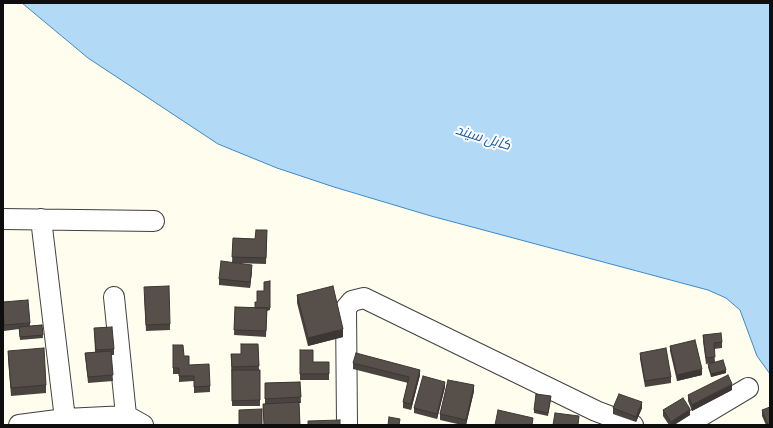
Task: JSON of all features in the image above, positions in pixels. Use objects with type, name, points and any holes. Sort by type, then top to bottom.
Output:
[{"type":"street","points":[[3,219],[154,221]]},
{"type":"street","points":[[41,219],[66,419]]},
{"type":"street","points":[[19,425],[66,419],[132,422],[114,297]]},
{"type":"street","points":[[347,425],[346,308],[352,301],[364,298],[596,411],[633,425]]},
{"type":"street","points":[[686,425],[748,388]]},
{"type":"water","name":"کابل سيند","points":[[22,3],[770,3],[770,374],[757,356],[740,310],[726,298],[708,290],[431,216],[334,187],[277,168],[218,144],[88,58]]},
{"type":"building","points":[[256,230],[267,230],[266,258],[232,257],[233,238],[255,239]]},
{"type":"building","points":[[221,261],[252,265],[250,282],[219,279]]},
{"type":"building","points":[[270,281],[270,308],[255,308],[255,302],[257,302],[257,291],[264,291],[264,282]]},
{"type":"building","points":[[169,286],[170,324],[146,325],[144,287]]},
{"type":"building","points":[[333,286],[343,329],[308,338],[297,295]]},
{"type":"building","points":[[28,300],[30,323],[4,325],[3,302]]},
{"type":"building","points":[[235,307],[267,308],[266,331],[234,330]]},
{"type":"building","points":[[42,325],[43,335],[20,337],[19,327]]},
{"type":"building","points":[[112,327],[114,349],[96,350],[94,328]]},
{"type":"building","points":[[721,333],[722,342],[714,343],[715,357],[706,358],[703,335]]},
{"type":"building","points":[[695,340],[702,369],[677,375],[670,346]]},
{"type":"building","points":[[241,344],[258,344],[259,366],[232,367],[231,354],[241,354]]},
{"type":"building","points":[[173,345],[183,345],[184,356],[189,356],[189,365],[209,364],[210,386],[194,387],[194,376],[179,376],[179,368],[173,368]]},
{"type":"building","points":[[44,348],[46,385],[11,388],[8,351]]},
{"type":"building","points":[[666,348],[671,377],[645,381],[640,353]]},
{"type":"building","points":[[300,350],[313,350],[313,362],[329,362],[329,374],[300,374]]},
{"type":"building","points":[[111,351],[113,375],[88,377],[85,353]]},
{"type":"building","points":[[356,353],[420,370],[411,404],[403,402],[409,377],[353,363]]},
{"type":"building","points":[[723,360],[726,370],[711,374],[708,364]]},
{"type":"building","points":[[232,370],[260,370],[260,400],[232,401]]},
{"type":"building","points":[[728,375],[732,384],[692,405],[688,395]]},
{"type":"building","points":[[423,376],[445,382],[437,414],[414,408]]},
{"type":"building","points":[[448,380],[474,385],[466,420],[440,414]]},
{"type":"building","points":[[300,382],[301,397],[265,399],[265,383]]},
{"type":"building","points":[[536,394],[551,396],[548,413],[534,410]]},
{"type":"building","points":[[619,394],[642,402],[636,417],[613,408]]},
{"type":"building","points":[[683,398],[690,409],[671,422],[663,410]]},
{"type":"building","points":[[299,402],[300,425],[264,425],[263,404]]},
{"type":"building","points":[[770,407],[770,425],[768,425],[762,410]]},
{"type":"building","points":[[262,409],[262,425],[239,425],[239,410]]},
{"type":"building","points":[[498,410],[533,418],[532,425],[495,425]]},
{"type":"building","points":[[555,413],[579,416],[578,425],[553,425]]},
{"type":"building","points":[[389,417],[400,419],[399,425],[388,425]]},
{"type":"building","points":[[340,420],[340,425],[308,425],[308,421]]}]
